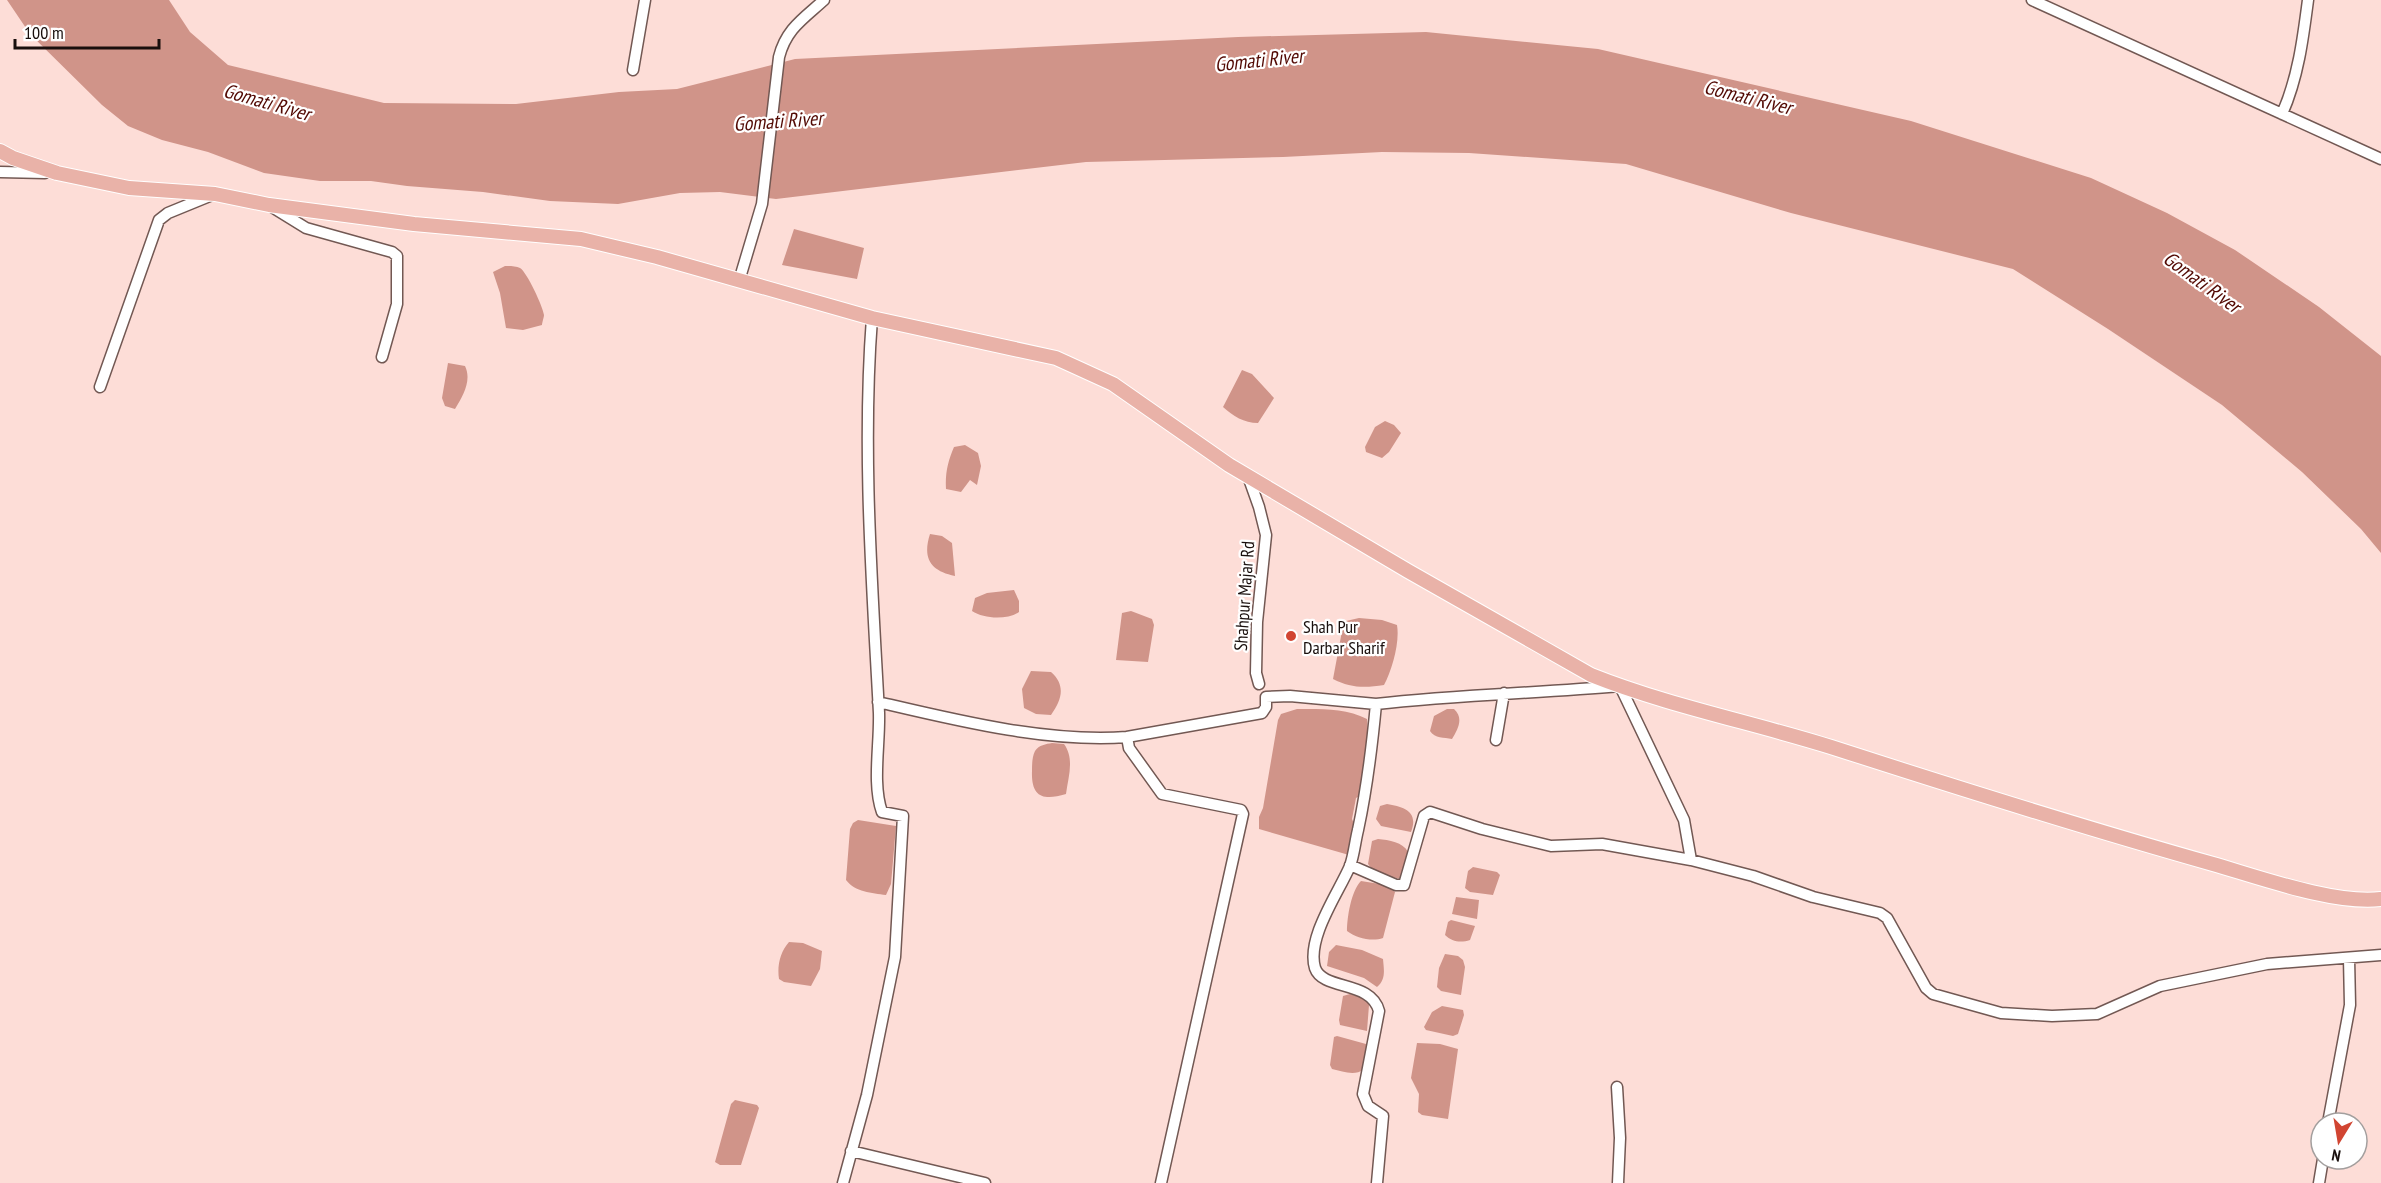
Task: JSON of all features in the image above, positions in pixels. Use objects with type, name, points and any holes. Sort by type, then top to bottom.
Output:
[{"type":"main road","points":[[0,151],[13,158],[57,173],[129,188],[215,194],[269,205],[414,224],[581,239],[657,257],[872,318],[1056,358],[1113,384],[1248,476],[1592,675],[1620,686],[1820,744],[2103,833],[2333,896],[2355,900],[2381,899]]},
{"type":"street","points":[[633,70],[645,0]]},
{"type":"street","points":[[739,281],[762,204],[779,57],[783,42],[791,29],[824,0]]},
{"type":"street","points":[[2032,0],[2381,159]]},
{"type":"street","points":[[2282,114],[2292,91],[2302,46],[2308,0]]},
{"type":"street","points":[[0,172],[57,173]]},
{"type":"street","points":[[100,387],[159,220],[168,213],[215,194]]},
{"type":"street","points":[[269,205],[306,228],[392,252],[397,256],[397,304],[382,357]]},
{"type":"street","points":[[843,1183],[867,1095],[895,957],[903,816],[882,812],[878,800],[880,733],[869,440],[869,365],[872,318]]},
{"type":"street","name":"Shahpur Majar Rd","points":[[1248,476],[1266,535],[1257,622],[1256,673],[1259,684]]},
{"type":"street","points":[[878,702],[975,724],[1108,739],[1262,713],[1266,707],[1266,697],[1290,696],[1376,704],[1620,686],[1684,820],[1691,860]]},
{"type":"street","points":[[1496,740],[1504,693]]},
{"type":"street","points":[[1376,704],[1367,788],[1350,865],[1321,926],[1313,960],[1316,971],[1326,979],[1372,997],[1379,1011],[1363,1095],[1368,1106],[1383,1116],[1377,1183]]},
{"type":"street","points":[[1127,737],[1130,748],[1162,794],[1237,808],[1243,814],[1161,1183]]},
{"type":"street","points":[[1350,865],[1396,885],[1404,885],[1424,816],[1430,812],[1516,839],[1551,846],[1602,844],[1691,860],[1753,876],[1813,897],[1880,913],[1887,918],[1926,988],[1933,994],[2001,1013],[2052,1016],[2097,1014],[2160,986],[2267,964],[2381,956]]},
{"type":"street","points":[[2330,1111],[2350,1005],[2349,958]]},
{"type":"street","points":[[1617,1087],[1620,1138],[1618,1183]]},
{"type":"street","points":[[851,1151],[985,1183]]},
{"type":"water","name":"Gomati River","points":[[7,0],[169,0],[190,32],[228,65],[384,103],[516,104],[619,92],[677,89],[795,59],[1238,37],[1426,32],[1598,49],[1911,121],[2091,178],[2167,213],[2235,250],[2319,307],[2381,356],[2381,553],[2361,529],[2302,472],[2222,405],[2013,269],[1791,213],[1626,164],[1469,153],[1382,152],[1086,162],[776,199],[720,192],[680,193],[618,204],[550,201],[371,181],[320,181],[264,173],[208,152],[162,140],[128,126],[102,105],[30,34]]},
{"type":"water","points":[[794,229],[864,248],[857,279],[782,265]]},
{"type":"water","points":[[505,266],[520,268],[527,276],[543,311],[542,325],[523,330],[506,328],[500,293],[493,272]]},
{"type":"water","points":[[448,363],[465,366],[468,377],[466,388],[455,409],[445,406],[442,398]]},
{"type":"water","points":[[1242,370],[1252,374],[1274,398],[1258,423],[1239,418],[1223,407]]},
{"type":"water","points":[[1385,421],[1394,425],[1401,433],[1389,452],[1382,458],[1366,452],[1365,447],[1375,427]]},
{"type":"water","points":[[965,445],[978,453],[981,466],[977,485],[970,480],[961,492],[946,489],[947,467],[954,447]]},
{"type":"water","points":[[930,534],[942,536],[952,543],[955,576],[940,571],[930,562],[927,550]]},
{"type":"water","points":[[1014,590],[1019,601],[1019,612],[1014,615],[996,618],[972,611],[975,598],[987,593]]},
{"type":"water","points":[[1131,611],[1152,619],[1154,625],[1148,662],[1116,660],[1122,613]]},
{"type":"water","points":[[1359,618],[1382,620],[1397,625],[1395,656],[1384,685],[1358,686],[1333,679],[1346,621]]},
{"type":"water","points":[[1031,671],[1051,672],[1059,682],[1060,698],[1051,715],[1036,714],[1024,708],[1022,689]]},
{"type":"water","points":[[1297,709],[1342,711],[1367,719],[1368,732],[1360,796],[1356,798],[1352,819],[1355,826],[1349,855],[1259,829],[1259,817],[1263,808],[1278,720],[1281,714]]},
{"type":"water","points":[[1447,709],[1454,709],[1459,716],[1458,727],[1452,739],[1437,737],[1430,731],[1434,716]]},
{"type":"water","points":[[1052,743],[1064,744],[1070,762],[1069,775],[1066,794],[1045,797],[1036,792],[1034,787],[1032,761],[1037,749]]},
{"type":"water","points":[[1387,804],[1408,811],[1413,819],[1411,832],[1381,826],[1376,819],[1380,806]]},
{"type":"water","points":[[858,820],[896,826],[891,884],[886,895],[859,889],[846,880],[850,829]]},
{"type":"water","points":[[1378,839],[1399,844],[1408,852],[1401,879],[1378,873],[1368,864],[1372,841]]},
{"type":"water","points":[[1473,867],[1497,872],[1500,875],[1493,895],[1470,892],[1465,888],[1468,871]]},
{"type":"water","points":[[1361,881],[1386,885],[1395,892],[1383,938],[1364,939],[1347,931],[1352,898]]},
{"type":"water","points":[[1456,897],[1479,900],[1477,919],[1452,914]]},
{"type":"water","points":[[1451,920],[1475,926],[1470,940],[1457,941],[1445,935],[1448,922]]},
{"type":"water","points":[[789,942],[803,943],[822,951],[820,969],[811,986],[784,982],[779,979],[780,959]]},
{"type":"water","points":[[1336,945],[1362,950],[1383,959],[1384,975],[1380,984],[1377,987],[1364,978],[1327,966],[1329,952]]},
{"type":"water","points":[[1445,954],[1458,956],[1463,960],[1465,967],[1461,995],[1441,991],[1437,987],[1439,968]]},
{"type":"water","points":[[1350,994],[1368,1000],[1367,1031],[1340,1025],[1343,996]]},
{"type":"water","points":[[1442,1006],[1463,1010],[1464,1015],[1458,1034],[1453,1036],[1426,1030],[1424,1027],[1432,1012]]},
{"type":"water","points":[[1334,1037],[1366,1044],[1364,1069],[1352,1073],[1332,1069],[1330,1065]]},
{"type":"water","points":[[1417,1043],[1440,1044],[1458,1049],[1448,1119],[1422,1115],[1418,1112],[1419,1094],[1411,1078]]},
{"type":"water","points":[[735,1100],[757,1105],[759,1108],[741,1165],[720,1165],[715,1162],[731,1104]]},
{"type":"place","name":"Shah Pur Darbar Sharif","points":[[1291,636]]}]
